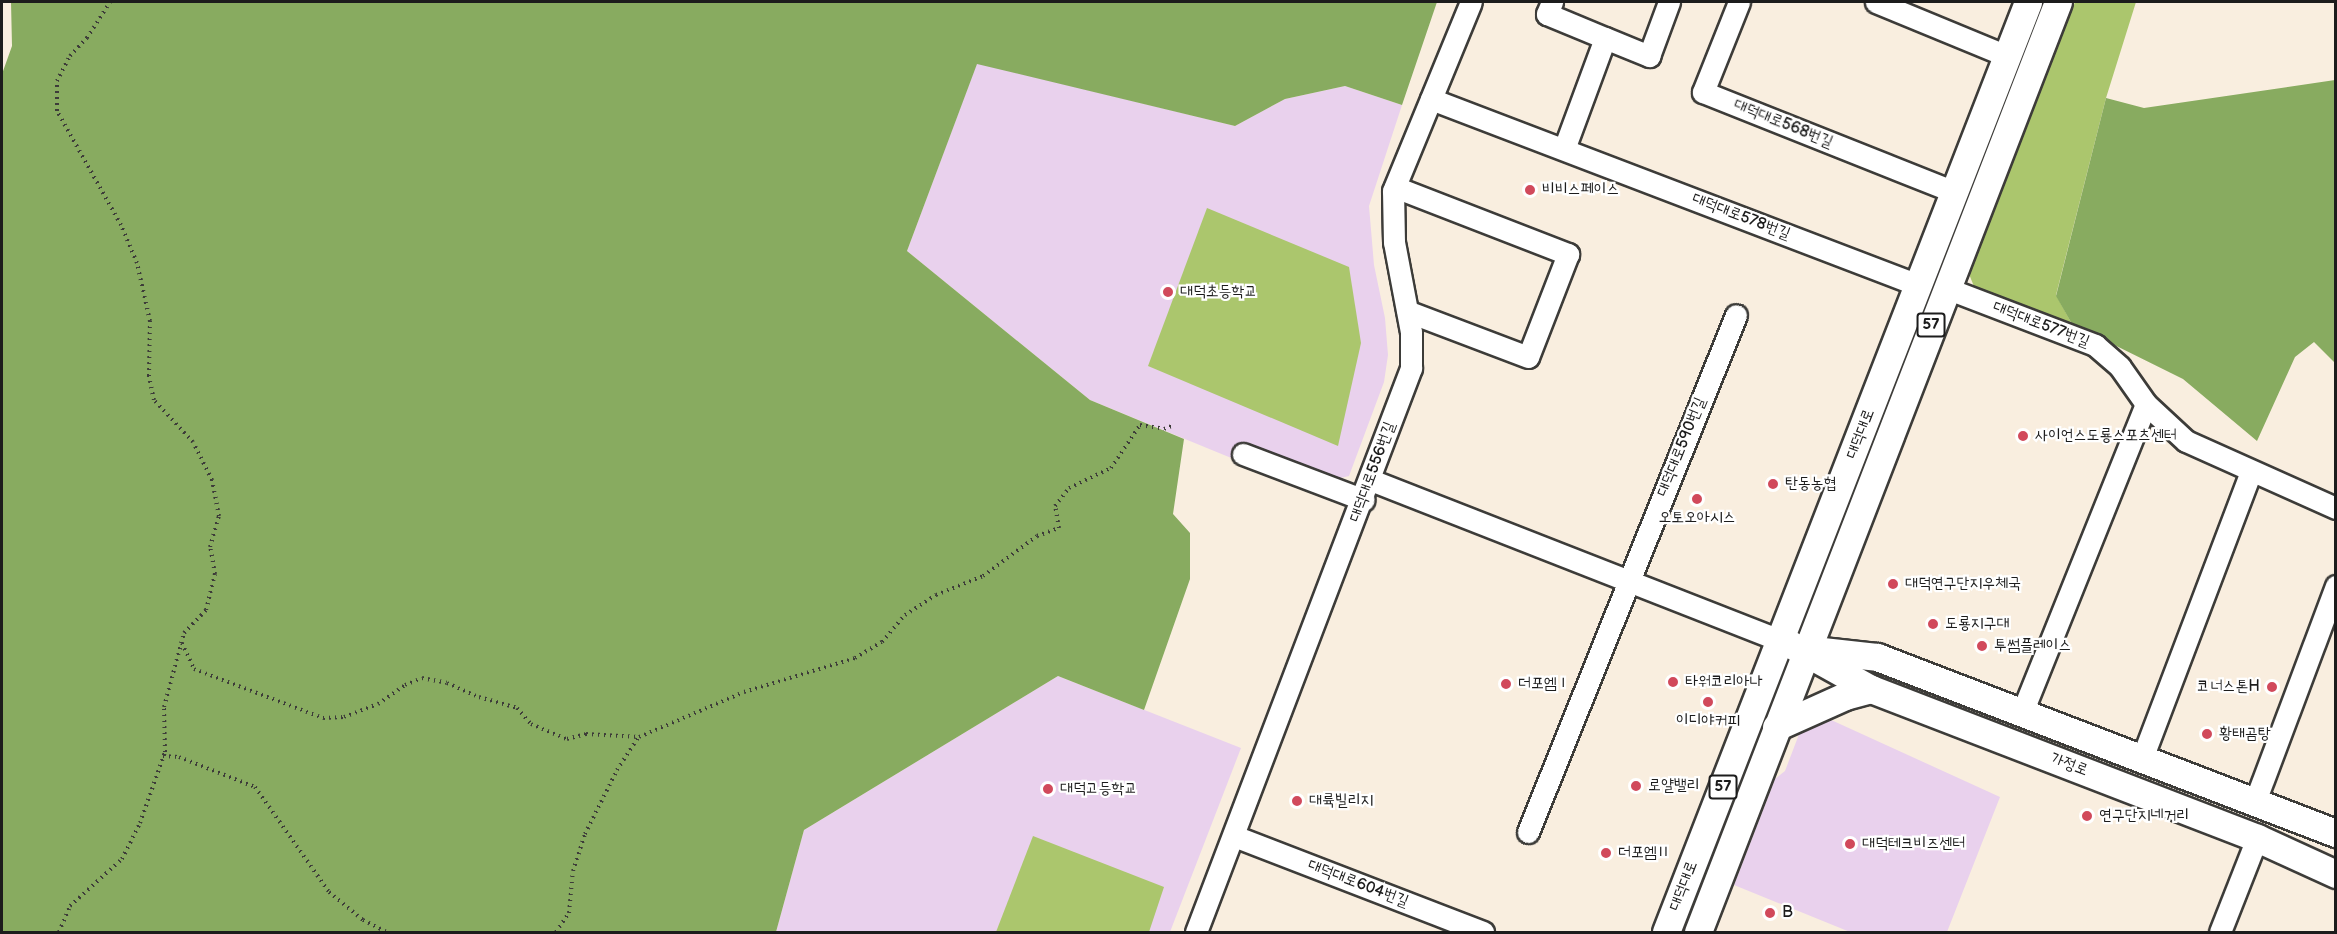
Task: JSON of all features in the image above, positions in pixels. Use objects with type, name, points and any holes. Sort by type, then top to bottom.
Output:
[{"type":"main road","name":"대덕대로","points":[[1698,933],[1776,727],[1793,645],[1918,285],[2028,2]]},
{"type":"main road","name":"대덕대로","points":[[1666,933],[1793,645],[1946,288],[2058,2]]},
{"type":"main road","name":"가정로","points":[[1793,645],[1870,689],[2257,838],[2336,874]]},
{"type":"main road","name":"가정로","points":[[1793,645],[1877,657],[2021,715],[2336,833]]},
{"type":"main road","points":[[1776,727],[1845,696],[1870,689]]},
{"type":"street","name":"대덕대로556번길","points":[[1196,933],[1364,500],[1411,368],[1407,311],[1394,242],[1395,187],[1471,2]]},
{"type":"street","points":[[1552,2],[1547,14],[1648,56],[1670,2]]},
{"type":"street","name":"대덕대로568번길","points":[[1739,2],[1703,92],[1954,192]]},
{"type":"street","points":[[1875,2],[2007,56]]},
{"type":"street","points":[[1564,149],[1605,38]]},
{"type":"street","name":"대덕대로578번길","points":[[1431,99],[1918,285]]},
{"type":"street","points":[[1395,187],[1568,254],[1528,357],[1407,311]]},
{"type":"street","name":"대덕대로577번길","points":[[1946,288],[2096,345],[2120,368],[2146,404],[2186,441],[2336,508]]},
{"type":"street","name":"대덕대로590번길","points":[[1528,832],[1627,579],[1737,315]]},
{"type":"street","points":[[2021,715],[2146,404]]},
{"type":"street","points":[[1243,454],[1364,500]]},
{"type":"street","points":[[2141,761],[2251,472]]},
{"type":"street","points":[[1371,480],[1793,645]]},
{"type":"street","points":[[2254,804],[2336,586]]},
{"type":"street","name":"대덕대로604번길","points":[[1234,836],[1483,933]]},
{"type":"street","points":[[2220,933],[2257,838]]},
{"type":"path","points":[[59,933],[70,906],[122,859],[163,756],[164,707],[184,633],[206,610],[215,574],[210,547],[219,516],[212,480],[193,442],[154,400],[149,376],[150,321],[137,263],[121,225],[57,111],[57,81],[70,56],[87,38],[110,2]]},
{"type":"path","points":[[182,643],[194,669],[323,718],[344,717],[378,704],[405,685],[422,678],[447,683],[479,697],[517,708],[531,724],[567,739],[586,734],[639,737],[744,692],[855,658],[882,642],[905,615],[936,595],[983,576],[1037,536],[1059,528],[1055,506],[1069,488],[1111,468],[1140,425],[1164,429],[1174,425]]},
{"type":"path","points":[[556,933],[569,913],[573,871],[585,834],[617,770],[639,737]]},
{"type":"path","points":[[163,756],[180,757],[255,787],[329,892],[363,920],[387,933]]},
{"type":"shaded area","name":"대덕초등학교","points":[[977,63],[1235,126],[1285,99],[1345,86],[1402,105],[1369,206],[1374,265],[1385,318],[1388,355],[1384,382],[1349,476],[1336,479],[1248,445],[1241,462],[1090,400],[907,251]]},
{"type":"shaded area","name":"대덕고등학교","points":[[1058,676],[1241,748],[1170,932],[776,932],[804,830]]},
{"type":"shaded area","points":[[1829,719],[2000,797],[1947,932],[1850,932],[1734,885],[1775,779],[1785,771],[1801,729]]},
{"type":"green space","points":[[11,2],[1437,2],[1402,105],[1345,86],[1285,99],[1235,126],[977,64],[907,251],[1090,400],[1184,439],[1173,514],[1190,533],[1190,579],[1144,710],[1058,676],[804,830],[776,932],[2,932],[2,74],[12,46]]},
{"type":"green space","points":[[2075,2],[2136,2],[2106,98],[2056,295],[2072,324],[1975,289],[1967,269]]},
{"type":"green space","points":[[2335,80],[2335,363],[2314,342],[2295,357],[2257,441],[2183,379],[2072,324],[2056,296],[2106,98],[2144,108]]},
{"type":"green space","points":[[1207,208],[1349,267],[1361,343],[1338,446],[1148,366]]},
{"type":"green space","points":[[1033,836],[1164,887],[1149,932],[996,932]]},
{"type":"place","name":"비비스페이스","points":[[1530,190]]},
{"type":"place","name":"대덕초등학교","points":[[1168,292]]},
{"type":"place","name":"사이언스도룡스포츠센터","points":[[2023,436]]},
{"type":"place","name":"탄동농협","points":[[1773,484]]},
{"type":"place","name":"오토오아시스","points":[[1697,499]]},
{"type":"place","name":"대덕연구단지우체국","points":[[1893,584]]},
{"type":"place","name":"도룡지구대","points":[[1933,624]]},
{"type":"place","name":"투썸플레이스","points":[[1982,646]]},
{"type":"place","name":"타워코리아나","points":[[1673,682]]},
{"type":"place","name":"더포엠Ⅰ","points":[[1506,684]]},
{"type":"place","name":"코너스톤H","points":[[2272,687]]},
{"type":"place","name":"이디야커피","points":[[1708,702]]},
{"type":"place","name":"황태곰탕","points":[[2207,734]]},
{"type":"place","name":"로얄밸리","points":[[1636,786]]},
{"type":"place","name":"대덕고등학교","points":[[1048,789]]},
{"type":"place","name":"대륙빌리지","points":[[1297,801]]},
{"type":"place","name":"연구단지네거리","points":[[2087,816]]},
{"type":"place","name":"대덕테크비즈센터","points":[[1850,844]]},
{"type":"place","name":"더포엠Ⅱ","points":[[1606,853]]},
{"type":"place","name":"B","points":[[1770,913]]}]
